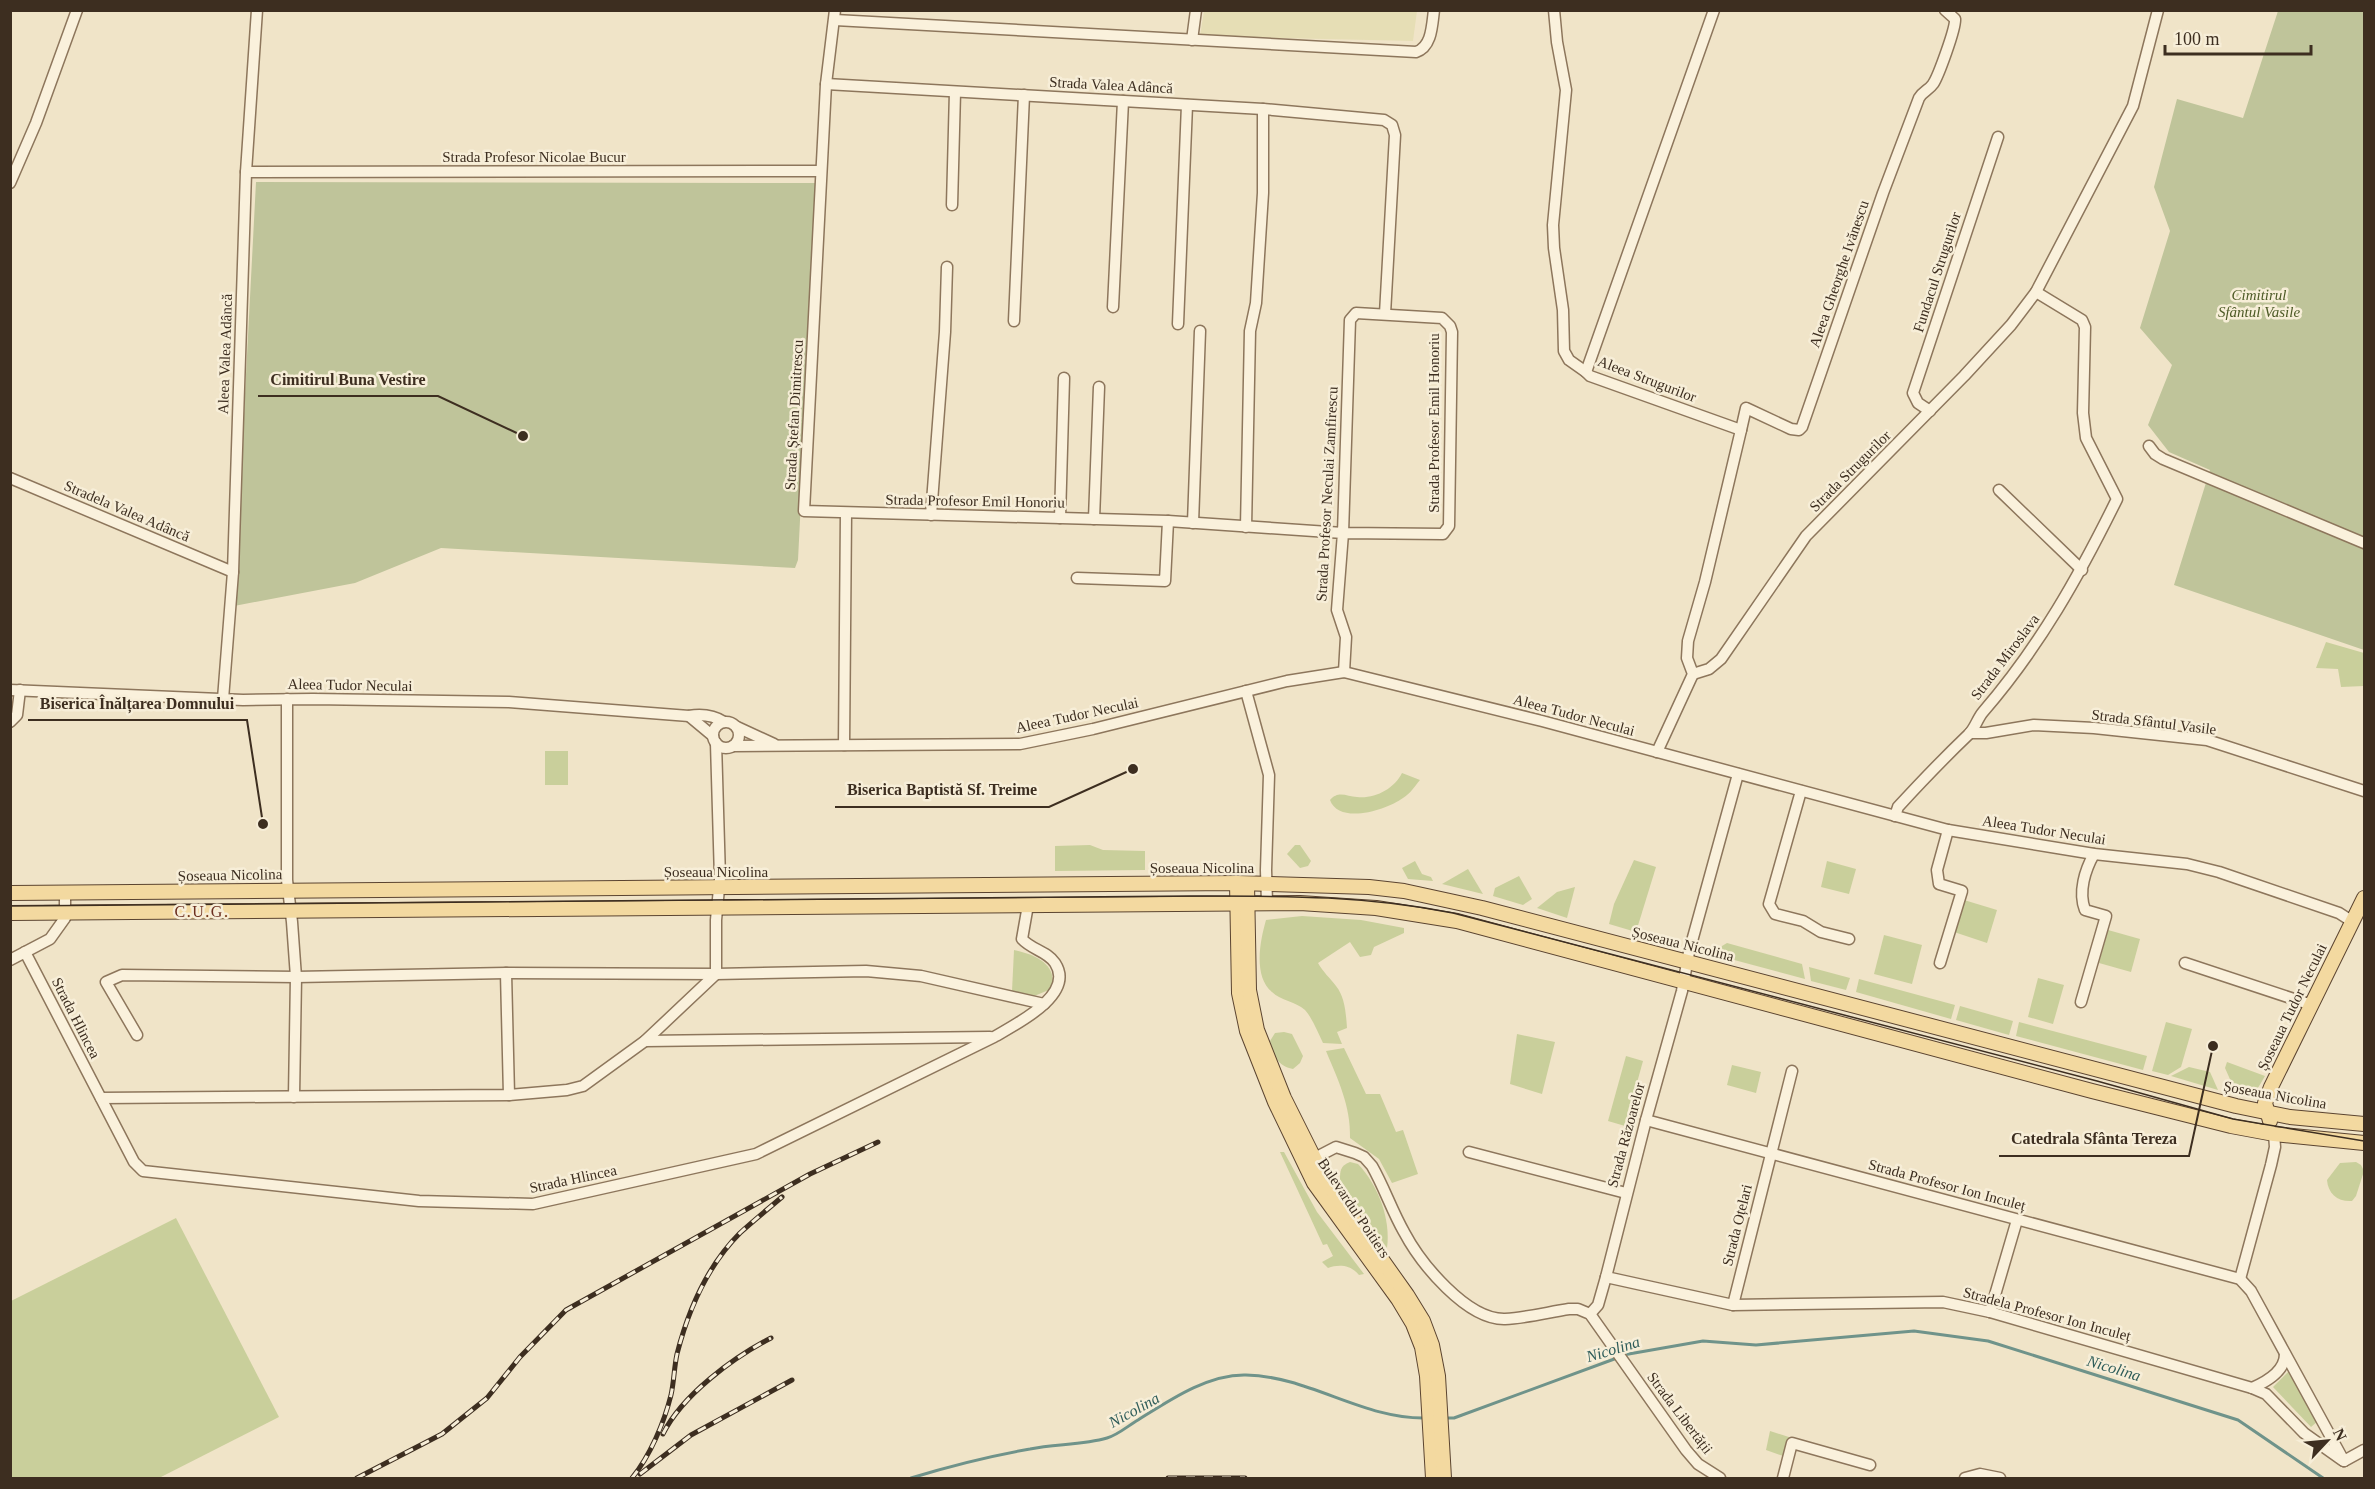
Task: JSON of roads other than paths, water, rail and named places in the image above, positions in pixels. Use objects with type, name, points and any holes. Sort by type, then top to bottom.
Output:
[{"type":"main road","name":"Bulevardul Poitiers","points":[[1242,884],[1239,993],[1244,1023],[1275,1102],[1327,1201],[1407,1295],[1423,1321],[1432,1345],[1438,1376],[1444,1479]]},
{"type":"main road","name":"Șoseaua Nicolina","points":[[10,893],[1345,885],[1404,891],[1474,906],[2100,1072],[2268,1113],[2364,1124]]},
{"type":"main road","name":"Șoseaua Tudor Neculai","points":[[2274,1134],[2265,1103],[2271,1087],[2364,898]]},
{"type":"main road","points":[[10,913],[1267,903],[1346,905],[1457,921],[2091,1091],[2274,1134],[2364,1143]]},
{"type":"main road","name":"Bulevardul Poitiers","points":[[1376,1261],[1413,1324],[1422,1347],[1427,1376],[1433,1479]]},
{"type":"street","points":[[10,183],[36,123],[77,10]]},
{"type":"street","name":"Aleea Valea Adâncă","points":[[223,699],[233,572],[246,172],[257,10]]},
{"type":"street","points":[[1192,40],[1196,10]]},
{"type":"street","points":[[835,16],[1192,40],[1416,52],[1422,50],[1427,44],[1434,10]]},
{"type":"street","points":[[1554,10],[1566,90],[1553,225],[1554,248],[1563,310],[1564,351],[1569,360],[1586,372]]},
{"type":"street","name":"Aleea Strugurilor","points":[[1714,10],[1586,372],[1590,376],[1741,430]]},
{"type":"street","name":"Aleea Gheorghe Ivănescu","points":[[1741,430],[1746,408],[1791,429],[1799,430],[1802,427],[1883,193],[1919,98],[1922,92],[1933,85],[1955,24],[1952,15],[1945,10]]},
{"type":"street","name":"Strada Strugurilor","points":[[1693,674],[1709,669],[1720,659],[1806,536],[1930,411],[2003,333],[2036,291],[2133,106],[2158,10]]},
{"type":"street","name":"Strada Ștefan Dimitrescu","points":[[835,16],[826,84],[804,511],[846,513]]},
{"type":"street","name":"Strada Valea Adâncă","points":[[826,84],[1263,109],[1384,120],[1392,125],[1395,135],[1385,314]]},
{"type":"street","points":[[952,205],[956,92]]},
{"type":"street","points":[[1014,321],[1024,95]]},
{"type":"street","points":[[1113,307],[1123,101]]},
{"type":"street","points":[[1178,324],[1187,105]]},
{"type":"street","points":[[1246,527],[1250,332],[1256,303],[1263,193],[1263,109]]},
{"type":"street","name":"Fundacul Strugurilor","points":[[1930,411],[1918,403],[1913,393],[1998,137]]},
{"type":"street","name":"Strada Profesor Nicolae Bucur","points":[[246,172],[821,171]]},
{"type":"street","points":[[932,515],[945,332],[947,267]]},
{"type":"street","name":"Strada Miroslava","points":[[1895,816],[1898,807],[1970,733],[1977,719],[2013,676],[2082,570],[2117,499],[2086,438],[2083,413],[2085,327],[2082,320],[2036,291]]},
{"type":"street","name":"Strada Profesor Neculai Zamfirescu","points":[[1344,672],[1346,637],[1337,610],[1343,533],[1349,324],[1356,313],[1385,314]]},
{"type":"street","name":"Strada Profesor Emil Honoriu","points":[[846,513],[1168,521],[1343,533],[1443,534],[1449,526],[1450,326],[1446,321],[1437,317],[1385,314]]},
{"type":"street","points":[[1193,522],[1200,331]]},
{"type":"street","points":[[1060,518],[1064,378]]},
{"type":"street","points":[[1095,519],[1099,387]]},
{"type":"street","points":[[1656,752],[1693,674],[1687,658],[1688,641],[1705,582],[1741,430]]},
{"type":"street","points":[[2149,446],[2163,459],[2364,543]]},
{"type":"street","name":"Stradela Valea Adâncă","points":[[10,478],[233,572]]},
{"type":"street","points":[[1999,490],[2082,570]]},
{"type":"street","points":[[844,745],[846,513]]},
{"type":"street","points":[[1077,578],[1166,581],[1168,521]]},
{"type":"street","name":"Aleea Tudor Neculai","points":[[722,743],[744,748],[777,745],[1020,744],[1287,681],[1344,672],[1948,830],[2094,854],[2187,864],[2219,872],[2338,913],[2353,922]]},
{"type":"street","points":[[10,722],[17,715],[15,690]]},
{"type":"street","name":"Aleea Tudor Neculai","points":[[15,690],[223,699],[509,702],[714,717],[724,722],[731,722],[777,745]]},
{"type":"street","points":[[1246,691],[1269,774],[1267,903]]},
{"type":"street","points":[[287,699],[286,880],[296,976],[294,1097]]},
{"type":"street","points":[[689,716],[722,743]]},
{"type":"street","points":[[101,1098],[509,1095],[567,1090],[583,1086],[645,1041],[716,974],[719,888],[716,768],[722,743],[715,728],[724,722]]},
{"type":"street","name":"Strada Sfântul Vasile","points":[[1970,733],[1986,734],[2034,725],[2094,728],[2206,740],[2364,791]]},
{"type":"street","points":[[722,743],[739,738],[737,727]]},
{"type":"street","points":[[1687,962],[1738,774]]},
{"type":"street","points":[[1801,791],[1769,904],[1774,914],[1803,921],[1821,932],[1849,939]]},
{"type":"street","points":[[1940,963],[1962,891],[1939,884],[1937,870],[1948,830]]},
{"type":"street","points":[[2081,1002],[2106,916],[2085,909],[2080,897],[2089,863],[2094,854]]},
{"type":"street","points":[[10,960],[50,939],[65,918],[65,893]]},
{"type":"street","name":"Strada Hlincea","points":[[26,952],[140,1170],[419,1202],[533,1204],[756,1154],[994,1037],[1044,1004],[1055,993],[1059,985],[1060,975],[1055,964],[1047,955],[1030,948],[1022,939],[1028,905]]},
{"type":"street","name":"Strada Răzoarelor","points":[[1590,1314],[1598,1305],[1606,1277],[1626,1193],[1684,981],[1687,962]]},
{"type":"street","points":[[2185,963],[2312,1005]]},
{"type":"street","points":[[137,1035],[106,982],[122,975],[888,972],[921,976],[1044,1004]]},
{"type":"street","points":[[506,973],[509,1095]]},
{"type":"street","points":[[645,1041],[994,1037]]},
{"type":"street","name":"Strada Oțelari","points":[[1733,1305],[1792,1071]]},
{"type":"street","name":"Strada Profesor Ion Inculeț","points":[[1646,1120],[2240,1279]]},
{"type":"street","points":[[2274,1134],[2275,1147],[2271,1165],[2240,1279],[2251,1291],[2344,1461],[2364,1450]]},
{"type":"street","points":[[1308,1161],[1336,1148],[1364,1157],[1372,1166],[1404,1233],[1414,1248],[1448,1289],[1462,1303],[1475,1311],[1504,1319],[1569,1309],[1578,1309],[1590,1314]]},
{"type":"street","points":[[1468,1152],[1626,1193]]},
{"type":"street","points":[[1990,1312],[2017,1220]]},
{"type":"street","name":"Stradela Profesor Ion Inculeț","points":[[1606,1277],[1733,1305],[1943,1302],[1990,1312],[2252,1388],[2266,1394],[2304,1433],[2344,1461]]},
{"type":"street","name":"Strada Libertății","points":[[1590,1314],[1698,1464],[1720,1479]]},
{"type":"street","points":[[2252,1388],[2262,1384],[2279,1370],[2285,1360],[2285,1354]]},
{"type":"street","points":[[1784,1479],[1792,1443],[1870,1465]]},
{"type":"street","points":[[1965,1479],[1980,1474],[2000,1479]]},
{"type":"waterway","name":"Nicolina","points":[[1623,1355],[1703,1341],[1756,1345],[1914,1331],[1988,1341],[2238,1420],[2323,1478]]},
{"type":"waterway","name":"Nicolina","points":[[1445,1418],[1454,1418],[1617,1358]]},
{"type":"waterway","name":"Nicolina","points":[[911,1478],[1000,1455],[1107,1438],[1190,1390],[1232,1376],[1269,1377],[1292,1382],[1381,1412],[1404,1417],[1427,1418]]},
{"type":"tram line","points":[[10,906],[1190,896],[1290,897],[1386,903],[1453,913],[2097,1081],[2233,1119],[2364,1141]]},
{"type":"railway","points":[[357,1478],[442,1434],[487,1398],[520,1357],[566,1310],[810,1174],[878,1142]]},
{"type":"railway","points":[[632,1478],[656,1439],[671,1395],[676,1359],[682,1338],[693,1305],[709,1274],[718,1259],[740,1233],[782,1197]]},
{"type":"railway","points":[[663,1434],[683,1405],[710,1378],[771,1338]]},
{"type":"railway","points":[[640,1474],[691,1435],[792,1380]]},
{"type":"railway","points":[[1168,1478],[1245,1478]]},
{"type":"place","name":"Cimitirul Buna Vestire","points":[[523,436]]},
{"type":"place","name":"Biserica Baptistă Sf. Treime","points":[[1133,769]]},
{"type":"place","name":"Biserica Înălțarea Domnului","points":[[263,824]]},
{"type":"place","name":"Catedrala Sfânta Tereza","points":[[2213,1046]]},
{"type":"district","name":"C.U.G.","points":[[202,911]]},
{"type":"park label","name":"Cimitirul Sfântul Vasile","points":[[2259,304]]}]
